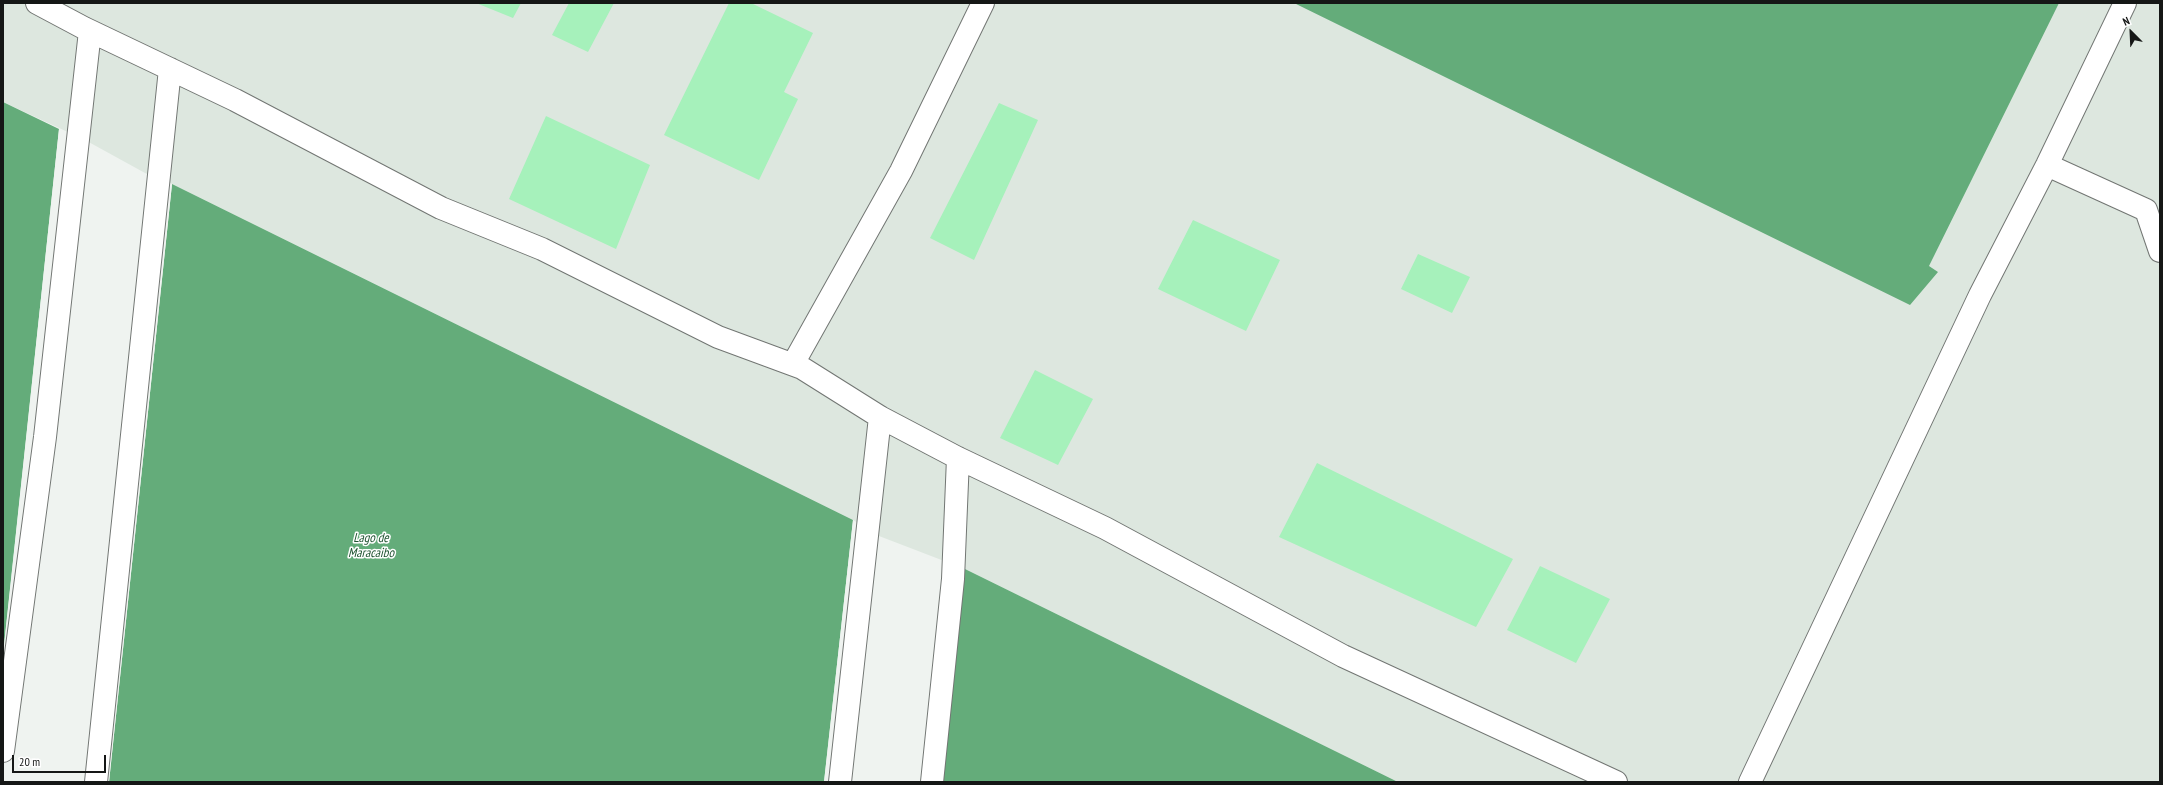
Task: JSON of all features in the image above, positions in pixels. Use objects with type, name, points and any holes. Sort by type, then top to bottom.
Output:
[{"type":"lane","points":[[37,3],[90,31],[236,100],[441,208],[542,249],[718,337],[802,368],[880,417],[958,458],[1105,528],[1343,656],[1616,782]]},
{"type":"lane","points":[[793,364],[901,171],[983,3]]},
{"type":"lane","points":[[1750,782],[1980,295],[2047,164],[2125,3]]},
{"type":"lane","points":[[3,751],[45,437],[90,31]]},
{"type":"lane","points":[[96,782],[170,69]]},
{"type":"lane","points":[[2047,164],[2146,210],[2160,251]]},
{"type":"lane","points":[[840,782],[880,417]]},
{"type":"lane","points":[[932,782],[953,579],[958,458]]},
{"type":"shaded area","points":[[3,3],[2160,3],[2160,782],[1398,782],[965,569],[879,536],[853,520],[172,184],[145,173],[85,140],[3,102]]},
{"type":"water","points":[[1294,3],[2059,3],[1929,266],[1938,272],[1910,305]]},
{"type":"water","points":[[3,102],[59,129],[3,654]]},
{"type":"water","name":"Lago de Maracaibo","points":[[172,184],[853,520],[824,782],[109,782]]},
{"type":"water","points":[[965,569],[1398,782],[942,782]]},
{"type":"pier","points":[[59,129],[61,130],[5,654],[3,656]]},
{"type":"pier","points":[[170,183],[172,184],[109,782],[107,782]]},
{"type":"pier","points":[[853,520],[826,782],[824,782]]},
{"type":"building","points":[[476,3],[521,3],[513,18]]},
{"type":"building","points":[[569,3],[614,3],[588,52],[552,35]]},
{"type":"building","points":[[729,3],[751,3],[813,33],[784,92],[798,99],[759,180],[664,135]]},
{"type":"building","points":[[999,103],[1038,120],[974,260],[930,238]]},
{"type":"building","points":[[546,116],[650,165],[616,249],[509,199]]},
{"type":"building","points":[[1193,220],[1280,260],[1246,331],[1158,289]]},
{"type":"building","points":[[1418,254],[1470,277],[1452,313],[1401,289]]},
{"type":"building","points":[[1035,370],[1093,399],[1058,465],[1000,438]]},
{"type":"building","points":[[1317,463],[1513,559],[1476,627],[1279,537]]},
{"type":"building","points":[[1540,566],[1610,599],[1576,663],[1507,630]]}]
